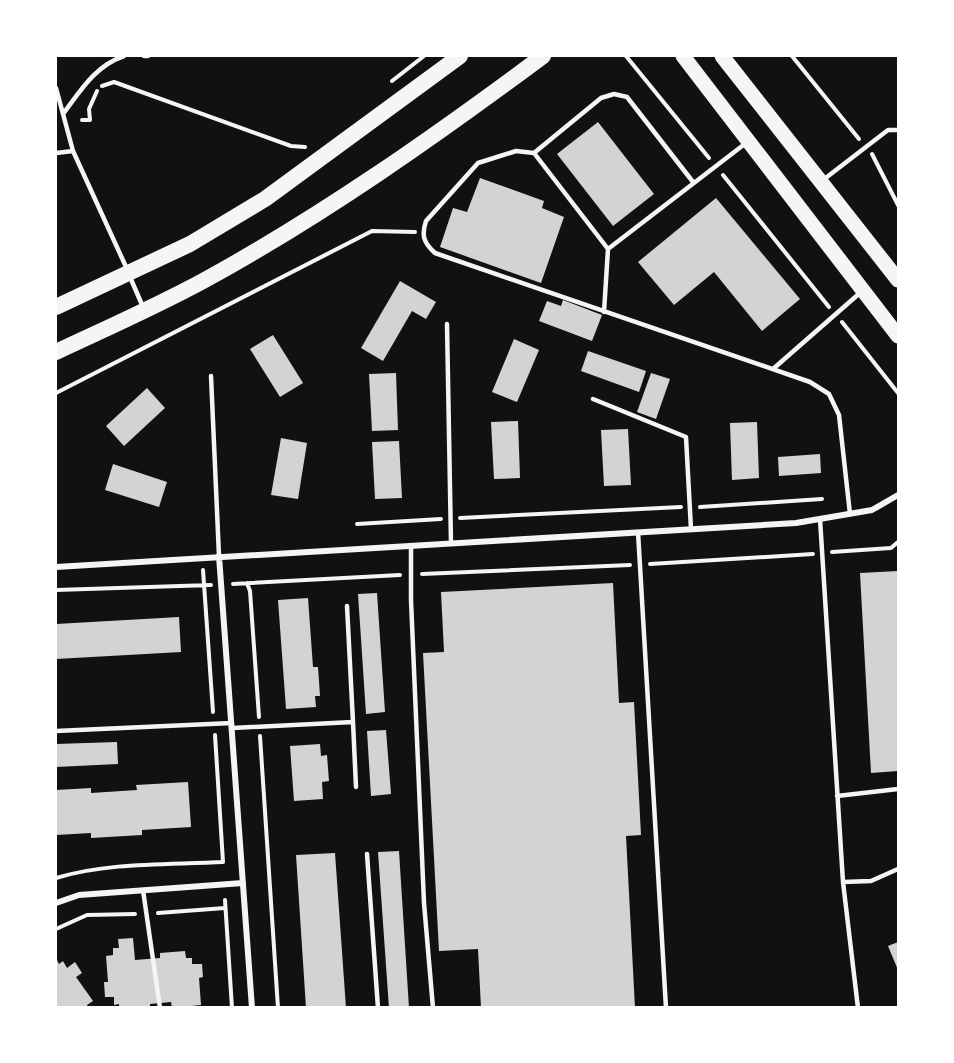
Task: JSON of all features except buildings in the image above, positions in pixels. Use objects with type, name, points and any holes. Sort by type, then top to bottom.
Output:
[{"type":"highway","points":[[56,307],[190,244],[265,199],[460,56]]},
{"type":"highway","points":[[56,352],[204,281],[304,222],[452,124],[543,56]]},
{"type":"main road","points":[[683,56],[898,336]]},
{"type":"main road","points":[[722,56],[898,280]]},
{"type":"street","points":[[56,567],[692,529],[820,519],[872,510],[898,495]]},
{"type":"street","points":[[219,556],[223,584],[252,1008]]},
{"type":"street","points":[[56,903],[79,895],[243,883]]},
{"type":"lane","points":[[63,114],[93,74],[106,63],[124,56]]},
{"type":"lane","points":[[56,88],[73,151],[145,311]]},
{"type":"lane","points":[[693,182],[627,97],[614,94],[601,98],[534,153],[516,151],[478,163],[426,221],[423,233],[425,244],[435,253],[810,382],[829,394],[839,415],[850,514]]},
{"type":"lane","points":[[821,182],[888,130],[898,130]]},
{"type":"lane","points":[[608,249],[749,141]]},
{"type":"lane","points":[[56,153],[73,151]]},
{"type":"lane","points":[[534,153],[608,249],[604,312]]},
{"type":"lane","points":[[773,369],[863,290]]},
{"type":"lane","points":[[447,324],[451,543]]},
{"type":"lane","points":[[211,376],[219,556]]},
{"type":"lane","points":[[593,399],[686,437],[692,529]]},
{"type":"lane","points":[[820,519],[824,553],[843,882],[858,1008]]},
{"type":"lane","points":[[638,532],[666,1008]]},
{"type":"lane","points":[[411,545],[424,903],[433,1008]]},
{"type":"lane","points":[[346,606],[356,787]]},
{"type":"lane","points":[[56,731],[214,724],[259,727],[353,722]]},
{"type":"lane","points":[[837,796],[898,789]]},
{"type":"lane","points":[[367,854],[378,1008]]},
{"type":"lane","points":[[843,882],[871,881],[898,869]]},
{"type":"lane","points":[[143,890],[160,1008]]},
{"type":"path","points":[[384,87],[424,56]]},
{"type":"path","points":[[627,56],[898,393]]},
{"type":"path","points":[[792,56],[875,159],[898,205]]},
{"type":"path","points":[[82,120],[90,120],[89,110],[96,92],[104,85],[114,82],[291,146],[299,148],[311,144]]},
{"type":"path","points":[[56,393],[372,231],[423,233]]},
{"type":"path","points":[[357,524],[822,499]]},
{"type":"path","points":[[56,590],[640,564],[891,548],[898,542]]},
{"type":"path","points":[[56,878],[78,871],[223,862],[202,557]]},
{"type":"path","points":[[247,583],[250,591],[278,1008]]},
{"type":"path","points":[[225,900],[232,1008]]}]
